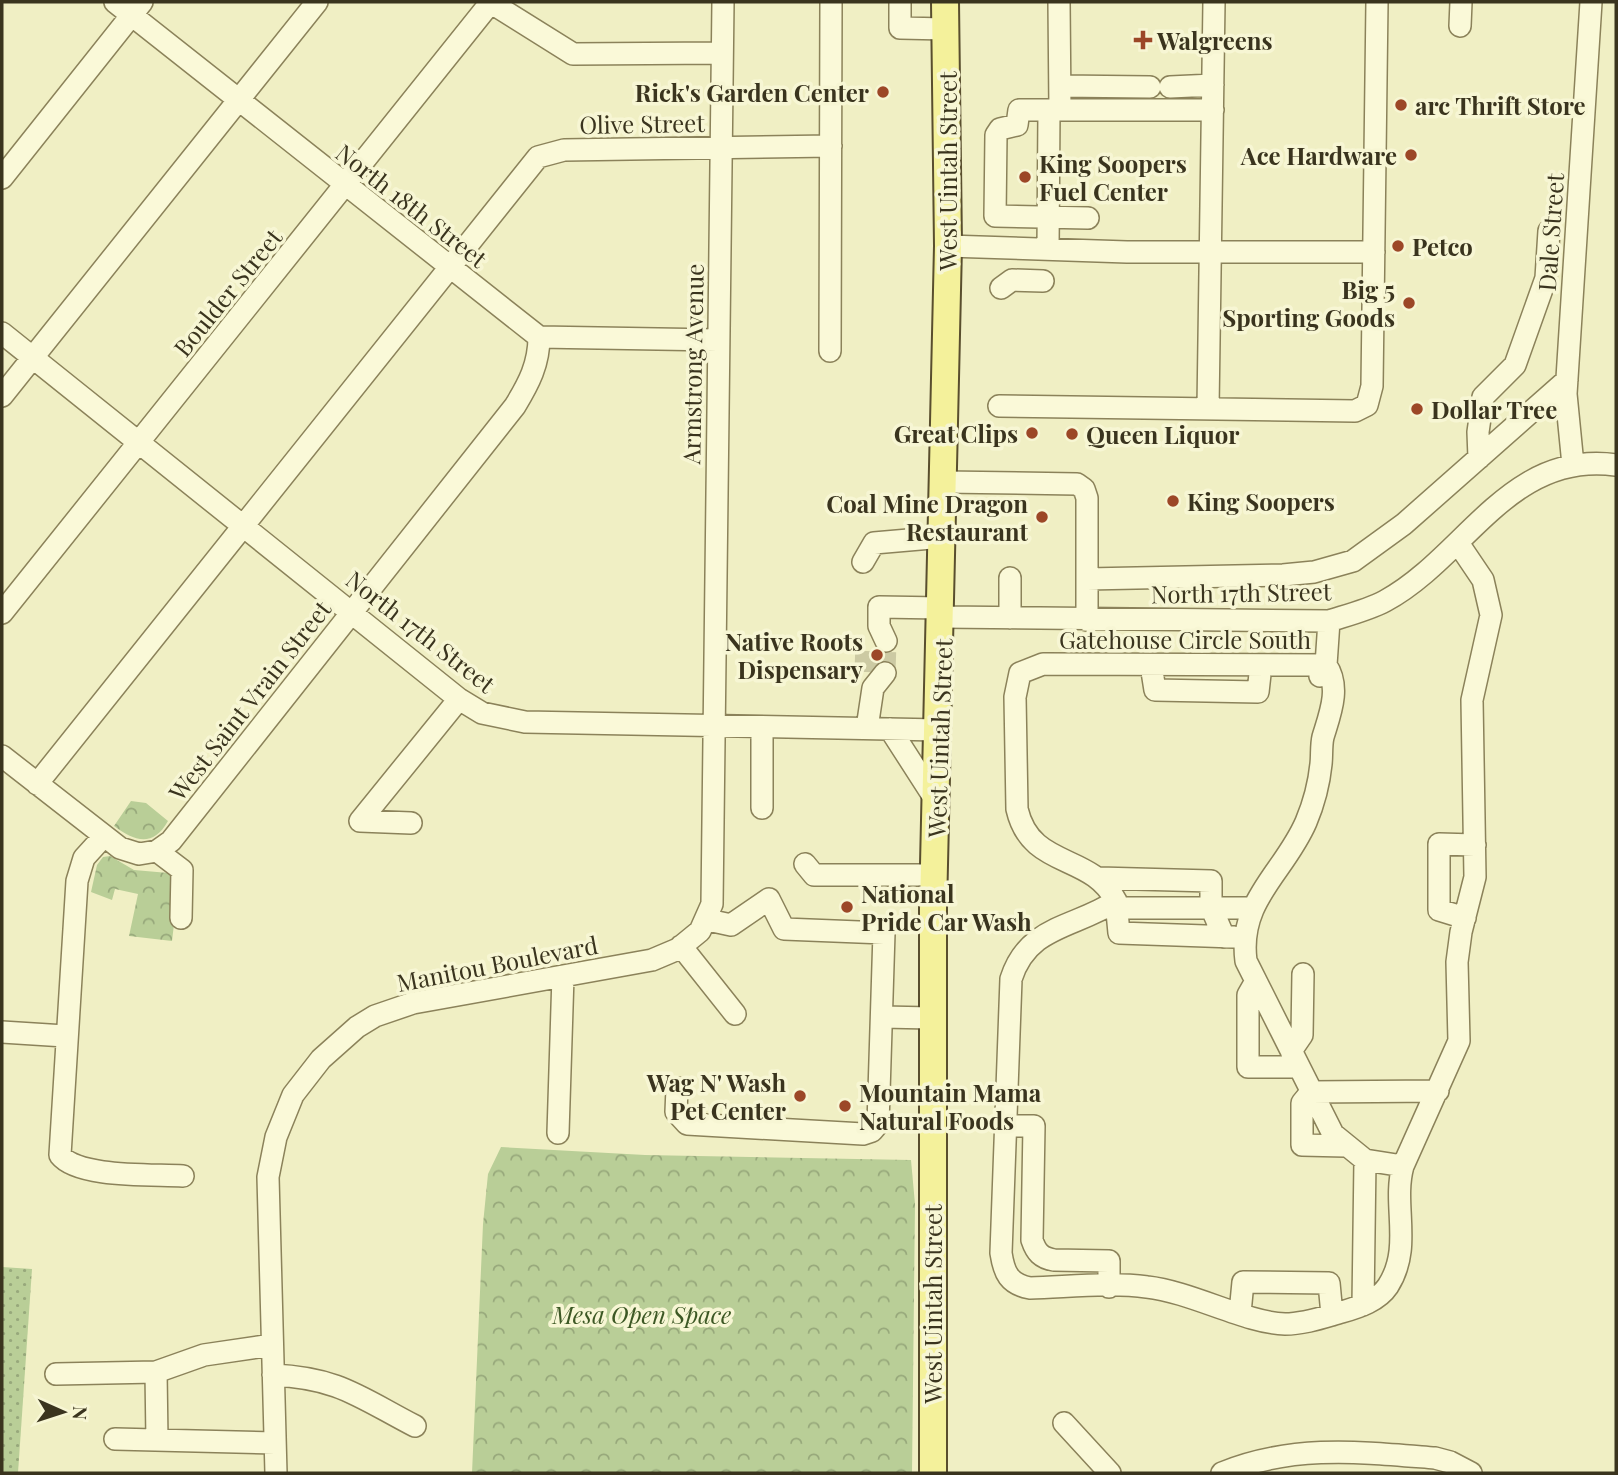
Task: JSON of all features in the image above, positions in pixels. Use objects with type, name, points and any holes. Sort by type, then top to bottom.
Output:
[{"type":"main road","name":"West Uintah Street","points":[[933,1473],[932,1018],[948,246],[945,2]]},
{"type":"street","points":[[2,396],[317,2]]},
{"type":"street","points":[[491,2],[573,54],[722,53]]},
{"type":"street","name":"Boulder Street","points":[[2,613],[346,187],[491,2]]},
{"type":"street","name":"Armstrong Avenue","points":[[716,726],[717,340],[723,2]]},
{"type":"street","points":[[830,351],[831,2]]},
{"type":"street","points":[[900,2],[900,28],[946,29]]},
{"type":"street","points":[[1048,249],[1054,110],[1060,86],[1059,2]]},
{"type":"street","points":[[1208,408],[1214,2]]},
{"type":"street","points":[[999,406],[1165,410],[1363,408],[1370,399],[1372,386],[1377,2]]},
{"type":"street","points":[[1460,26],[1461,2]]},
{"type":"street","name":"Dale Street","points":[[1573,464],[1567,380],[1591,2]]},
{"type":"street","points":[[2,178],[130,6]]},
{"type":"street","name":"North 18th Street","points":[[130,6],[237,100],[538,337]]},
{"type":"street","points":[[1060,86],[1213,85]]},
{"type":"street","points":[[1136,110],[1152,87]]},
{"type":"street","points":[[1088,219],[995,216],[998,132],[1017,125],[1019,110],[1213,110]]},
{"type":"street","name":"Olive Street","points":[[450,268],[538,157],[564,150],[831,146]]},
{"type":"street","points":[[1479,458],[1478,432],[1483,397],[1515,365],[1546,278],[1549,231]]},
{"type":"street","points":[[948,246],[1212,252],[1374,251]]},
{"type":"street","points":[[37,783],[245,527],[450,268]]},
{"type":"street","points":[[1001,288],[1012,280],[1043,281]]},
{"type":"street","name":"North 17th Street","points":[[2,333],[459,699],[482,713],[508,720],[939,730]]},
{"type":"street","points":[[538,337],[717,340]]},
{"type":"street","name":"West Saint Vrain Street","points":[[157,851],[171,841],[515,406],[534,371],[539,355],[538,337]]},
{"type":"street","points":[[1087,579],[1283,575],[1314,572],[1353,561],[1404,524],[1567,380]]},
{"type":"street","name":"North 17th Street","points":[[877,636],[880,607],[1010,618],[1329,621],[1386,600],[1458,543],[1500,501],[1531,480],[1573,464],[1616,465]]},
{"type":"street","points":[[944,482],[1077,484],[1084,489],[1087,499],[1087,620]]},
{"type":"street","points":[[863,562],[874,543],[943,537]]},
{"type":"street","points":[[1251,908],[1117,904],[1046,934],[1023,950],[1012,978],[1001,1252],[1009,1279],[1019,1286],[1164,1289],[1283,1324],[1332,1315],[1363,1305],[1387,1286],[1395,1270],[1402,1232],[1399,1182],[1403,1167],[1459,1041],[1457,962],[1475,877],[1472,700],[1489,634],[1490,607],[1483,580],[1458,543]]},
{"type":"street","points":[[1010,578],[1010,618]]},
{"type":"street","points":[[1234,937],[1307,820],[1318,785],[1323,737],[1319,720],[1319,678],[1326,665],[1329,621]]},
{"type":"street","name":"Gatehouse Circle South","points":[[1100,878],[1039,847],[1026,836],[1017,808],[1016,681],[1020,673],[1043,664],[1326,665]]},
{"type":"street","points":[[867,728],[874,678]]},
{"type":"street","points":[[411,823],[360,821],[459,699]]},
{"type":"street","points":[[677,1088],[676,1112],[687,1124],[868,1133],[878,1124],[884,933],[784,929],[769,899],[731,925],[708,920],[713,886],[716,726]]},
{"type":"street","points":[[762,727],[762,808]]},
{"type":"street","points":[[890,729],[937,802]]},
{"type":"street","points":[[2,756],[104,836],[130,852],[139,854],[157,851],[182,870],[181,918]]},
{"type":"street","points":[[104,836],[85,858],[77,881],[58,1144],[60,1155],[65,1162],[81,1169],[183,1176]]},
{"type":"street","points":[[1465,918],[1439,910],[1439,844],[1475,845]]},
{"type":"street","points":[[805,864],[814,875],[934,875]]},
{"type":"street","points":[[1100,878],[1117,904],[1119,933],[1234,937]]},
{"type":"street","points":[[1100,878],[1211,881],[1211,907],[1234,937],[1333,1134],[1365,1160],[1403,1167]]},
{"type":"street","name":"Manitou Boulevard","points":[[276,1473],[267,1197],[270,1158],[283,1117],[306,1077],[357,1027],[395,1008],[446,996],[652,960],[681,946],[708,920]]},
{"type":"street","points":[[681,946],[735,1014]]},
{"type":"street","points":[[1295,1059],[1302,1035],[1303,974]]},
{"type":"street","points":[[558,1133],[563,976]]},
{"type":"street","points":[[1256,981],[1248,995],[1248,1067],[1295,1059]]},
{"type":"street","points":[[882,1017],[932,1018]]},
{"type":"street","points":[[2,1032],[65,1036]]},
{"type":"street","points":[[1345,1146],[1302,1145],[1302,1103],[1311,1093],[1438,1091]]},
{"type":"street","points":[[1006,1126],[1034,1126],[1032,1240],[1035,1249],[1047,1259],[1108,1261],[1109,1287]]},
{"type":"street","points":[[1363,1305],[1365,1160]]},
{"type":"street","points":[[1240,1312],[1243,1282],[1329,1283],[1332,1315]]},
{"type":"street","points":[[56,1374],[156,1371],[204,1355],[272,1345]]},
{"type":"street","points":[[156,1371],[157,1440]]},
{"type":"street","points":[[273,1375],[329,1381],[362,1395],[415,1426]]},
{"type":"street","points":[[1064,1423],[1111,1473]]},
{"type":"street","points":[[115,1439],[275,1443]]},
{"type":"street","points":[[1222,1473],[1273,1456],[1334,1451],[1435,1458],[1471,1473]]},
{"type":"green space","points":[[131,801],[146,803],[168,821],[162,830],[143,839],[114,826]]},
{"type":"green space","points":[[110,856],[134,870],[180,874],[172,941],[129,936],[138,894],[115,889],[112,900],[91,892],[97,865],[103,857]]},
{"type":"green space","name":"Mesa Open Space","points":[[501,1147],[645,1155],[911,1160],[915,1204],[912,1473],[472,1473],[483,1224],[488,1174]]},
{"type":"green space","points":[[2,1267],[32,1269],[18,1473],[2,1473]]},
{"type":"tunnel","points":[[865,672],[866,641]]},
{"type":"tunnel","points":[[885,673],[886,641]]},
{"type":"place","name":"Walgreens","points":[[1143,40]]},
{"type":"place","name":"Rick's Garden Center","points":[[883,92]]},
{"type":"place","name":"arc Thrift Store","points":[[1401,105]]},
{"type":"place","name":"Ace Hardware","points":[[1411,155]]},
{"type":"place","name":"King Soopers Fuel Center","points":[[1025,177]]},
{"type":"place","name":"Petco","points":[[1398,246]]},
{"type":"place","name":"Big 5 Sporting Goods","points":[[1409,303]]},
{"type":"place","name":"Dollar Tree","points":[[1417,409]]},
{"type":"place","name":"Great Clips","points":[[1032,433]]},
{"type":"place","name":"Queen Liquor","points":[[1072,434]]},
{"type":"place","name":"King Soopers","points":[[1173,501]]},
{"type":"place","name":"Coal Mine Dragon Restaurant","points":[[1042,517]]},
{"type":"place","name":"Native Roots Dispensary","points":[[877,655]]},
{"type":"place","name":"National Pride Car Wash","points":[[847,907]]},
{"type":"place","name":"Wag N' Wash Pet Center","points":[[800,1096]]},
{"type":"place","name":"Mountain Mama Natural Foods","points":[[845,1106]]}]
